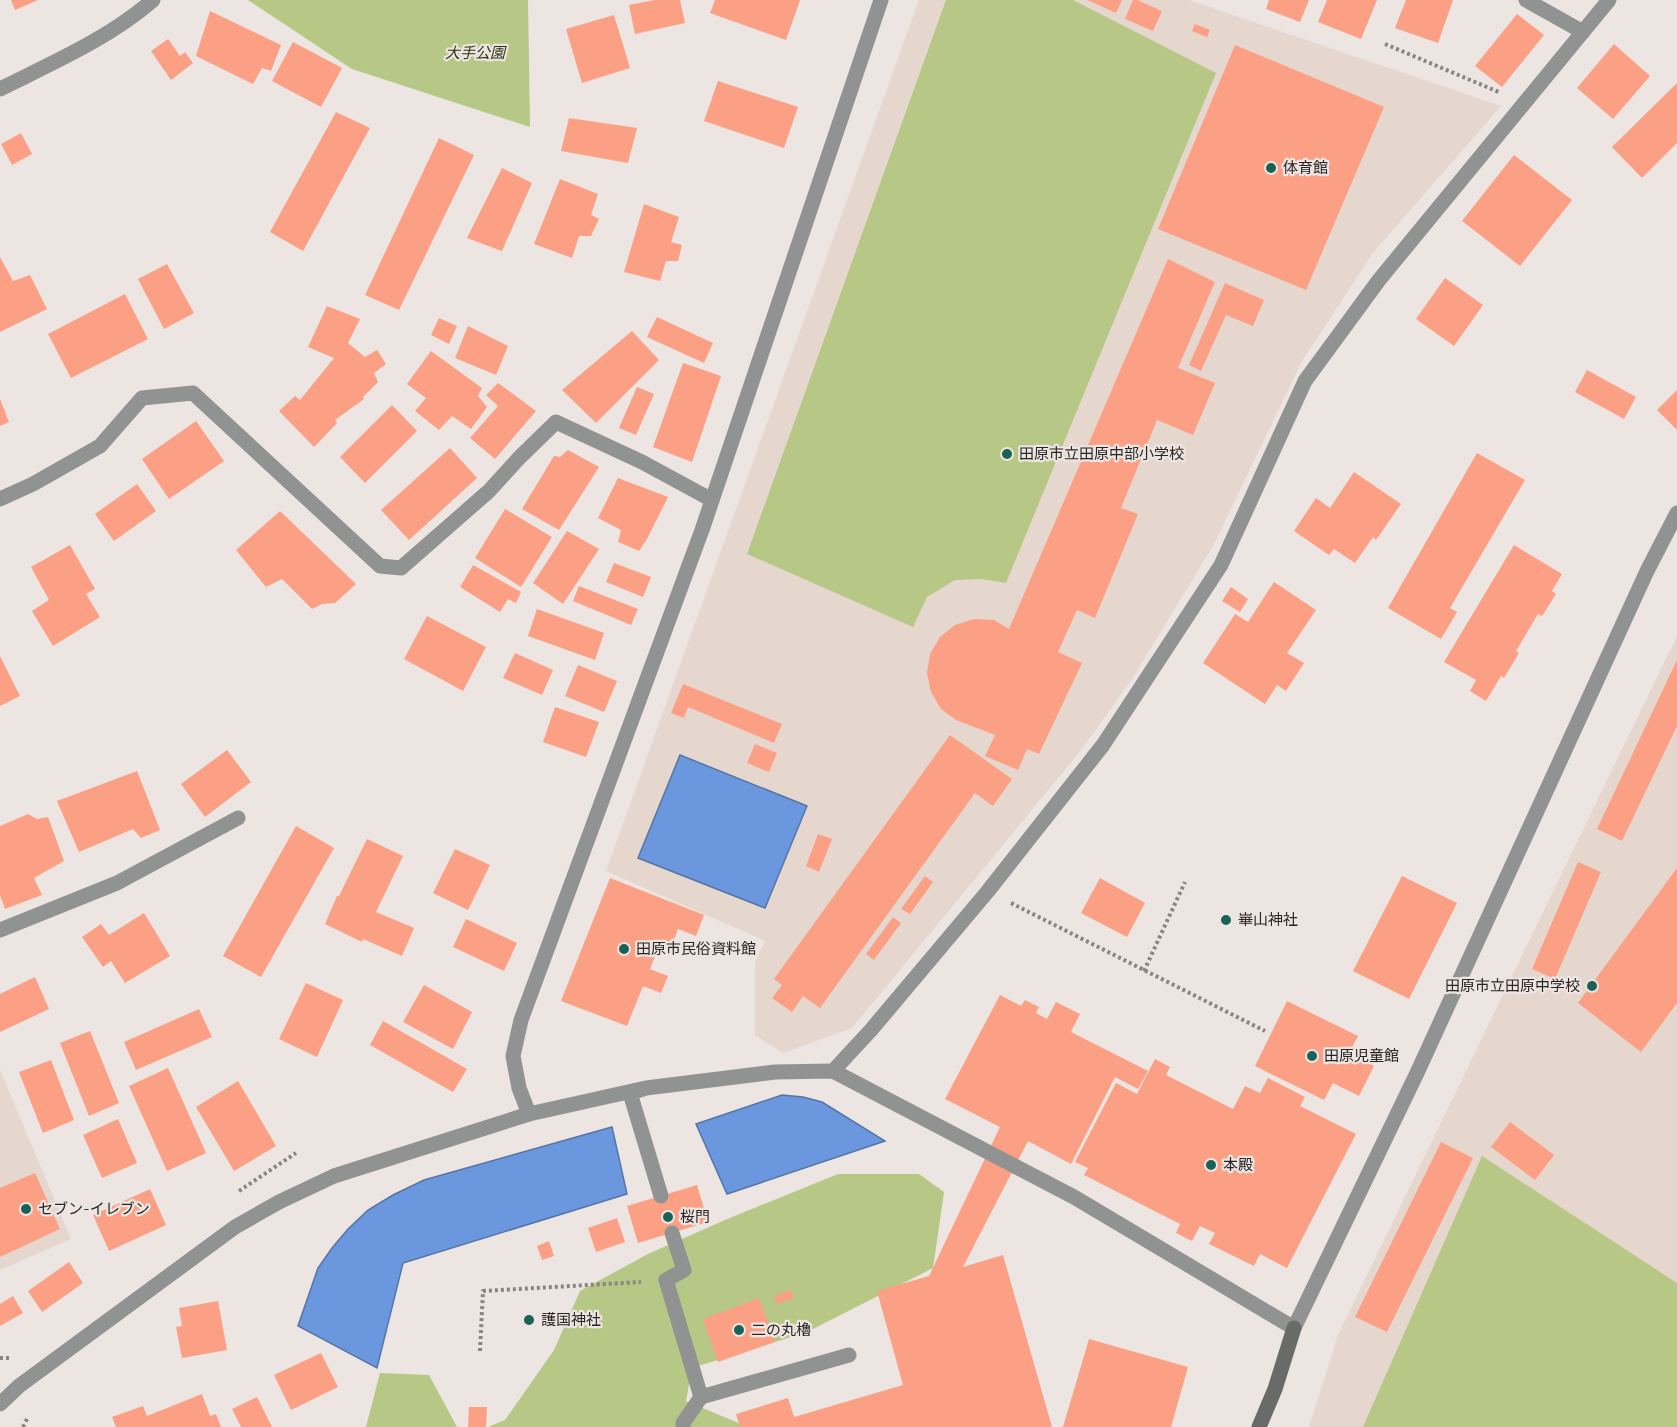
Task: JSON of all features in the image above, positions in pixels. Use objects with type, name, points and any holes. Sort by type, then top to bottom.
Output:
[{"type":"street","points":[[0,89],[82,48],[121,25],[153,0]]},
{"type":"street","points":[[529,1114],[519,1088],[513,1056],[521,1020],[712,500],[881,0]]},
{"type":"street","points":[[1526,0],[1583,32]]},
{"type":"street","points":[[833,1071],[871,1030],[988,891],[1103,745],[1221,565],[1305,381],[1379,280],[1609,0]]},
{"type":"street","points":[[0,499],[33,484],[100,446],[142,398],[194,393],[380,566],[401,568],[489,491],[556,422],[642,462],[712,500]]},
{"type":"street","points":[[1259,1427],[1275,1389],[1294,1328],[1417,1073],[1647,571],[1677,513]]},
{"type":"street","points":[[0,930],[117,883],[238,818]]},
{"type":"street","points":[[0,1404],[19,1386],[235,1227],[279,1202],[334,1176],[529,1114],[646,1088],[775,1072],[833,1071],[1074,1197],[1294,1328]]},
{"type":"street","points":[[646,1088],[630,1093],[661,1196]]},
{"type":"street","points":[[672,1233],[684,1270],[666,1280],[701,1397]]},
{"type":"street","points":[[683,1427],[683,1423],[701,1397],[849,1355]]},
{"type":"path","points":[[1385,44],[1525,103]]},
{"type":"path","points":[[1144,971],[1185,882]]},
{"type":"path","points":[[988,891],[1265,1031]]},
{"type":"path","points":[[480,1351],[483,1291],[666,1280]]},
{"type":"shaded area","name":"田原市立田原中部小学校","points":[[919,0],[1189,0],[1501,106],[1372,254],[1302,361],[1213,546],[1132,679],[1082,749],[852,1028],[783,1053],[755,1035],[755,962],[765,941],[606,871]]},
{"type":"shaded area","name":"田原市立田原中学校","points":[[1677,636],[1677,1427],[1309,1427],[1338,1335]]},
{"type":"shaded area","points":[[0,1070],[71,1239],[0,1270]]},
{"type":"green space","name":"大手公園","points":[[248,0],[528,0],[530,127],[352,69]]},
{"type":"green space","points":[[946,0],[1073,0],[1216,73],[1006,583],[981,579],[955,580],[927,597],[913,627],[747,554]]},
{"type":"green space","points":[[1482,1156],[1677,1283],[1677,1427],[1363,1427]]},
{"type":"green space","points":[[838,1174],[919,1174],[944,1192],[933,1268],[807,1332],[692,1368],[686,1401],[748,1427],[488,1427],[505,1420],[554,1350],[580,1291],[648,1254]]},
{"type":"green space","points":[[380,1373],[429,1375],[457,1427],[366,1427]]},
{"type":"water","points":[[680,755],[807,806],[765,908],[638,858]]},
{"type":"water","points":[[782,1095],[822,1102],[885,1141],[727,1194],[696,1124]]},
{"type":"water","points":[[612,1127],[627,1194],[403,1263],[377,1368],[298,1326],[318,1268],[348,1229],[368,1210],[424,1180]]},
{"type":"building","points":[[11,0],[38,0],[15,10]]},
{"type":"building","points":[[655,0],[680,0],[685,23],[635,34],[629,5]]},
{"type":"building","points":[[715,0],[800,0],[786,40],[710,13]]},
{"type":"building","points":[[1087,0],[1122,0],[1116,13]]},
{"type":"building","points":[[1133,0],[1162,11],[1153,31],[1125,19]]},
{"type":"building","points":[[1269,0],[1309,0],[1300,22],[1266,9]]},
{"type":"building","points":[[1327,0],[1377,0],[1361,39],[1318,22]]},
{"type":"building","points":[[1406,0],[1453,0],[1438,43],[1395,28]]},
{"type":"building","points":[[210,11],[281,45],[271,71],[262,68],[253,84],[196,56]]},
{"type":"building","points":[[1517,14],[1544,35],[1502,87],[1475,66]]},
{"type":"building","points":[[614,15],[630,68],[582,83],[566,29]]},
{"type":"building","points":[[1195,24],[1210,30],[1207,37],[1192,31]]},
{"type":"building","points":[[168,39],[180,56],[185,52],[193,63],[171,80],[151,51]]},
{"type":"building","points":[[293,42],[342,68],[321,107],[272,81]]},
{"type":"building","points":[[1614,44],[1650,76],[1613,119],[1577,88]]},
{"type":"building","name":"体育館","points":[[1235,45],[1384,107],[1306,290],[1158,229]]},
{"type":"building","points":[[718,81],[798,107],[784,148],[704,121]]},
{"type":"building","points":[[1677,83],[1677,143],[1642,178],[1612,147]]},
{"type":"building","points":[[336,112],[370,128],[303,251],[270,232]]},
{"type":"building","points":[[569,118],[637,128],[628,163],[561,151]]},
{"type":"building","points":[[21,133],[32,154],[12,165],[1,144]]},
{"type":"building","points":[[439,138],[474,155],[399,310],[365,295]]},
{"type":"building","points":[[1514,155],[1572,200],[1520,266],[1462,221]]},
{"type":"building","points":[[502,168],[532,183],[502,251],[467,238]]},
{"type":"building","points":[[560,179],[598,194],[591,215],[599,219],[591,236],[579,236],[572,258],[534,244]]},
{"type":"building","points":[[644,204],[679,217],[671,242],[682,245],[678,261],[666,261],[660,281],[624,272]]},
{"type":"building","points":[[0,257],[13,281],[30,275],[47,309],[0,332]]},
{"type":"building","points":[[1168,259],[1215,282],[1178,368],[1215,383],[1193,435],[1157,420],[1121,508],[1138,514],[1095,618],[1077,610],[1058,652],[1082,663],[1039,754],[1027,749],[1018,770],[985,756],[995,735],[956,720],[941,709],[931,692],[927,673],[930,654],[940,637],[955,625],[974,619],[994,620],[1009,629]]},
{"type":"building","points":[[167,264],[194,313],[164,329],[138,279]]},
{"type":"building","points":[[1445,278],[1483,305],[1454,346],[1416,319]]},
{"type":"building","points":[[1225,283],[1264,300],[1253,326],[1226,315],[1201,371],[1189,365]]},
{"type":"building","points":[[125,294],[148,339],[71,378],[48,334]]},
{"type":"building","points":[[327,306],[360,319],[348,343],[365,357],[377,350],[386,364],[374,373],[378,382],[363,397],[364,399],[335,420],[337,423],[314,447],[279,411],[295,396],[300,400],[334,358],[308,347]]},
{"type":"building","points":[[657,317],[713,343],[704,363],[647,337]]},
{"type":"building","points":[[439,318],[457,326],[449,344],[431,335]]},
{"type":"building","points":[[468,326],[508,346],[496,375],[455,358]]},
{"type":"building","points":[[632,331],[659,360],[596,423],[562,390]]},
{"type":"building","points":[[431,351],[482,388],[478,396],[487,407],[471,429],[452,416],[439,430],[415,411],[426,398],[407,384]]},
{"type":"building","points":[[683,363],[721,376],[692,462],[653,447]]},
{"type":"building","points":[[1587,370],[1636,397],[1624,419],[1575,392]]},
{"type":"building","points":[[498,383],[536,411],[495,459],[470,438],[498,406],[486,395]]},
{"type":"building","points":[[637,387],[654,394],[636,435],[619,428]]},
{"type":"building","points":[[1677,390],[1677,430],[1657,410]]},
{"type":"building","points":[[0,399],[9,422],[0,426]]},
{"type":"building","points":[[392,405],[417,431],[365,483],[340,457]]},
{"type":"building","points":[[196,421],[224,461],[169,499],[142,459]]},
{"type":"building","points":[[450,448],[477,478],[409,540],[381,510]]},
{"type":"building","points":[[568,450],[599,467],[559,530],[522,509],[554,456],[560,457]]},
{"type":"building","points":[[1477,453],[1525,480],[1450,608],[1457,612],[1441,639],[1388,608]]},
{"type":"building","points":[[1354,472],[1401,504],[1376,540],[1373,537],[1355,563],[1334,549],[1329,555],[1294,531],[1316,498],[1330,508]]},
{"type":"building","points":[[618,478],[668,497],[639,551],[618,542],[621,530],[598,518]]},
{"type":"building","points":[[137,484],[156,511],[114,541],[95,514]]},
{"type":"building","points":[[505,509],[552,537],[521,587],[475,558]]},
{"type":"building","points":[[280,511],[356,584],[335,603],[322,604],[312,609],[282,579],[266,587],[236,550]]},
{"type":"building","points":[[567,531],[599,549],[563,604],[533,583]]},
{"type":"building","points":[[70,545],[95,589],[86,594],[100,617],[53,646],[32,611],[49,600],[31,567]]},
{"type":"building","points":[[1514,545],[1562,574],[1552,591],[1556,594],[1542,616],[1538,614],[1516,651],[1519,653],[1504,678],[1501,676],[1486,701],[1470,691],[1476,680],[1444,662]]},
{"type":"building","points":[[614,563],[651,577],[643,597],[606,582]]},
{"type":"building","points":[[473,565],[521,592],[516,603],[508,599],[500,612],[460,587]]},
{"type":"building","points":[[1274,582],[1316,610],[1287,653],[1304,663],[1286,691],[1277,685],[1265,704],[1203,663],[1235,614],[1248,622]]},
{"type":"building","points":[[579,586],[638,609],[631,625],[573,601]]},
{"type":"building","points":[[1231,587],[1248,599],[1240,612],[1222,601]]},
{"type":"building","points":[[537,609],[604,633],[595,660],[528,636]]},
{"type":"building","points":[[427,616],[486,647],[463,691],[404,659]]},
{"type":"building","points":[[515,653],[553,670],[542,695],[503,678]]},
{"type":"building","points":[[0,656],[20,696],[0,706]]},
{"type":"building","points":[[1677,660],[1677,726],[1622,841],[1597,829]]},
{"type":"building","points":[[578,665],[617,681],[604,712],[565,696]]},
{"type":"building","points":[[683,684],[782,724],[774,743],[688,707],[684,718],[671,713]]},
{"type":"building","points":[[555,707],[599,722],[586,757],[543,742]]},
{"type":"building","points":[[950,735],[1012,779],[993,806],[975,793],[820,1008],[803,996],[792,1012],[772,998],[782,985],[774,979]]},
{"type":"building","points":[[755,744],[777,753],[769,772],[747,763]]},
{"type":"building","points":[[227,750],[251,782],[205,817],[181,784]]},
{"type":"building","points":[[137,771],[160,830],[141,838],[133,829],[79,852],[57,801]]},
{"type":"building","points":[[28,814],[37,819],[48,817],[64,861],[34,878],[42,895],[5,909],[0,895],[0,826]]},
{"type":"building","points":[[296,826],[334,848],[261,977],[223,956]]},
{"type":"building","points":[[818,834],[832,839],[819,872],[806,866]]},
{"type":"building","points":[[367,839],[403,856],[376,912],[414,928],[402,956],[363,939],[362,942],[325,924]]},
{"type":"building","points":[[455,849],[490,865],[468,910],[433,893]]},
{"type":"building","points":[[1578,862],[1601,872],[1555,979],[1532,969]]},
{"type":"building","points":[[1677,868],[1677,1003],[1641,1052],[1578,1003]]},
{"type":"building","points":[[925,876],[933,882],[910,914],[901,909]]},
{"type":"building","points":[[1402,876],[1457,903],[1409,999],[1353,971]]},
{"type":"building","points":[[610,878],[704,915],[696,936],[678,929],[670,949],[659,945],[650,969],[668,976],[661,993],[643,986],[627,1026],[561,1001]]},
{"type":"building","points":[[1100,878],[1145,903],[1127,937],[1081,913]]},
{"type":"building","points":[[144,913],[170,956],[125,983],[111,961],[103,967],[82,937],[101,924],[109,935]]},
{"type":"building","points":[[893,917],[901,923],[874,960],[866,954]]},
{"type":"building","points":[[466,919],[517,943],[504,971],[453,947]]},
{"type":"building","points":[[35,977],[49,1009],[0,1032],[0,994]]},
{"type":"building","points":[[306,983],[343,1000],[317,1057],[279,1039]]},
{"type":"building","points":[[424,985],[472,1012],[453,1049],[403,1022]]},
{"type":"building","points":[[1000,995],[1021,1006],[1025,1000],[1039,1007],[1036,1013],[1047,1019],[1056,1002],[1080,1014],[1071,1032],[1148,1071],[1138,1089],[1115,1077],[1071,1164],[1028,1141],[963,1267],[1003,1255],[1052,1427],[740,1427],[736,1414],[788,1398],[794,1417],[903,1385],[877,1291],[929,1276],[1000,1127],[945,1099]]},
{"type":"building","points":[[1287,1001],[1358,1036],[1349,1053],[1374,1066],[1359,1096],[1333,1083],[1324,1100],[1255,1066]]},
{"type":"building","points":[[199,1009],[212,1037],[136,1070],[124,1042]]},
{"type":"building","points":[[383,1021],[467,1069],[453,1092],[370,1045]]},
{"type":"building","points":[[90,1031],[119,1103],[89,1116],[60,1043]]},
{"type":"building","name":"本殿","points":[[1155,1059],[1170,1067],[1166,1075],[1233,1109],[1245,1086],[1260,1093],[1268,1078],[1305,1097],[1300,1106],[1356,1134],[1287,1268],[1260,1254],[1254,1266],[1209,1244],[1215,1233],[1200,1226],[1192,1241],[1176,1233],[1180,1224],[1084,1175],[1088,1168],[1075,1162],[1116,1083],[1137,1094]]},
{"type":"building","points":[[51,1060],[74,1120],[43,1133],[19,1072]]},
{"type":"building","points":[[168,1068],[206,1153],[167,1171],[129,1086]]},
{"type":"building","points":[[238,1081],[276,1146],[234,1171],[196,1107]]},
{"type":"building","points":[[118,1119],[137,1163],[102,1178],[83,1135]]},
{"type":"building","points":[[1510,1122],[1554,1155],[1535,1180],[1491,1147]]},
{"type":"building","points":[[1441,1142],[1473,1158],[1387,1332],[1355,1317]]},
{"type":"building","name":"セブン-イレブン","points":[[35,1173],[60,1229],[0,1257],[0,1188]]},
{"type":"building","name":"桜門","points":[[697,1185],[708,1222],[638,1243],[627,1206]]},
{"type":"building","points":[[150,1189],[166,1225],[109,1251],[93,1215]]},
{"type":"building","points":[[617,1218],[625,1242],[596,1252],[588,1228]]},
{"type":"building","points":[[549,1241],[554,1256],[542,1260],[537,1246]]},
{"type":"building","points":[[69,1262],[83,1283],[42,1312],[28,1291]]},
{"type":"building","points":[[791,1290],[794,1298],[777,1304],[774,1296]]},
{"type":"building","points":[[13,1296],[23,1313],[0,1326],[0,1304]]},
{"type":"building","name":"二の丸櫓","points":[[759,1298],[775,1342],[718,1362],[703,1319]]},
{"type":"building","points":[[218,1301],[227,1350],[182,1358],[176,1327],[182,1326],[179,1308]]},
{"type":"building","points":[[1089,1339],[1188,1367],[1171,1427],[1063,1427]]},
{"type":"building","points":[[321,1353],[338,1387],[291,1410],[274,1375]]},
{"type":"building","points":[[202,1394],[210,1416],[216,1414],[221,1427],[116,1427],[112,1417],[143,1406],[147,1416]]},
{"type":"building","points":[[257,1397],[272,1427],[241,1427],[232,1409]]},
{"type":"building","points":[[469,1407],[487,1407],[486,1427],[468,1427]]},
{"type":"place","name":"体育館","points":[[1271,168]]},
{"type":"place","name":"田原市立田原中部小学校","points":[[1007,454]]},
{"type":"place","name":"崋山神社","points":[[1226,920]]},
{"type":"place","name":"田原市民俗資料館","points":[[624,949]]},
{"type":"place","name":"田原市立田原中学校","points":[[1592,986]]},
{"type":"place","name":"田原児童館","points":[[1312,1056]]},
{"type":"place","name":"本殿","points":[[1211,1165]]},
{"type":"place","name":"セブン-イレブン","points":[[26,1209]]},
{"type":"place","name":"桜門","points":[[668,1217]]},
{"type":"place","name":"護国神社","points":[[529,1320]]},
{"type":"place","name":"二の丸櫓","points":[[739,1330]]}]
